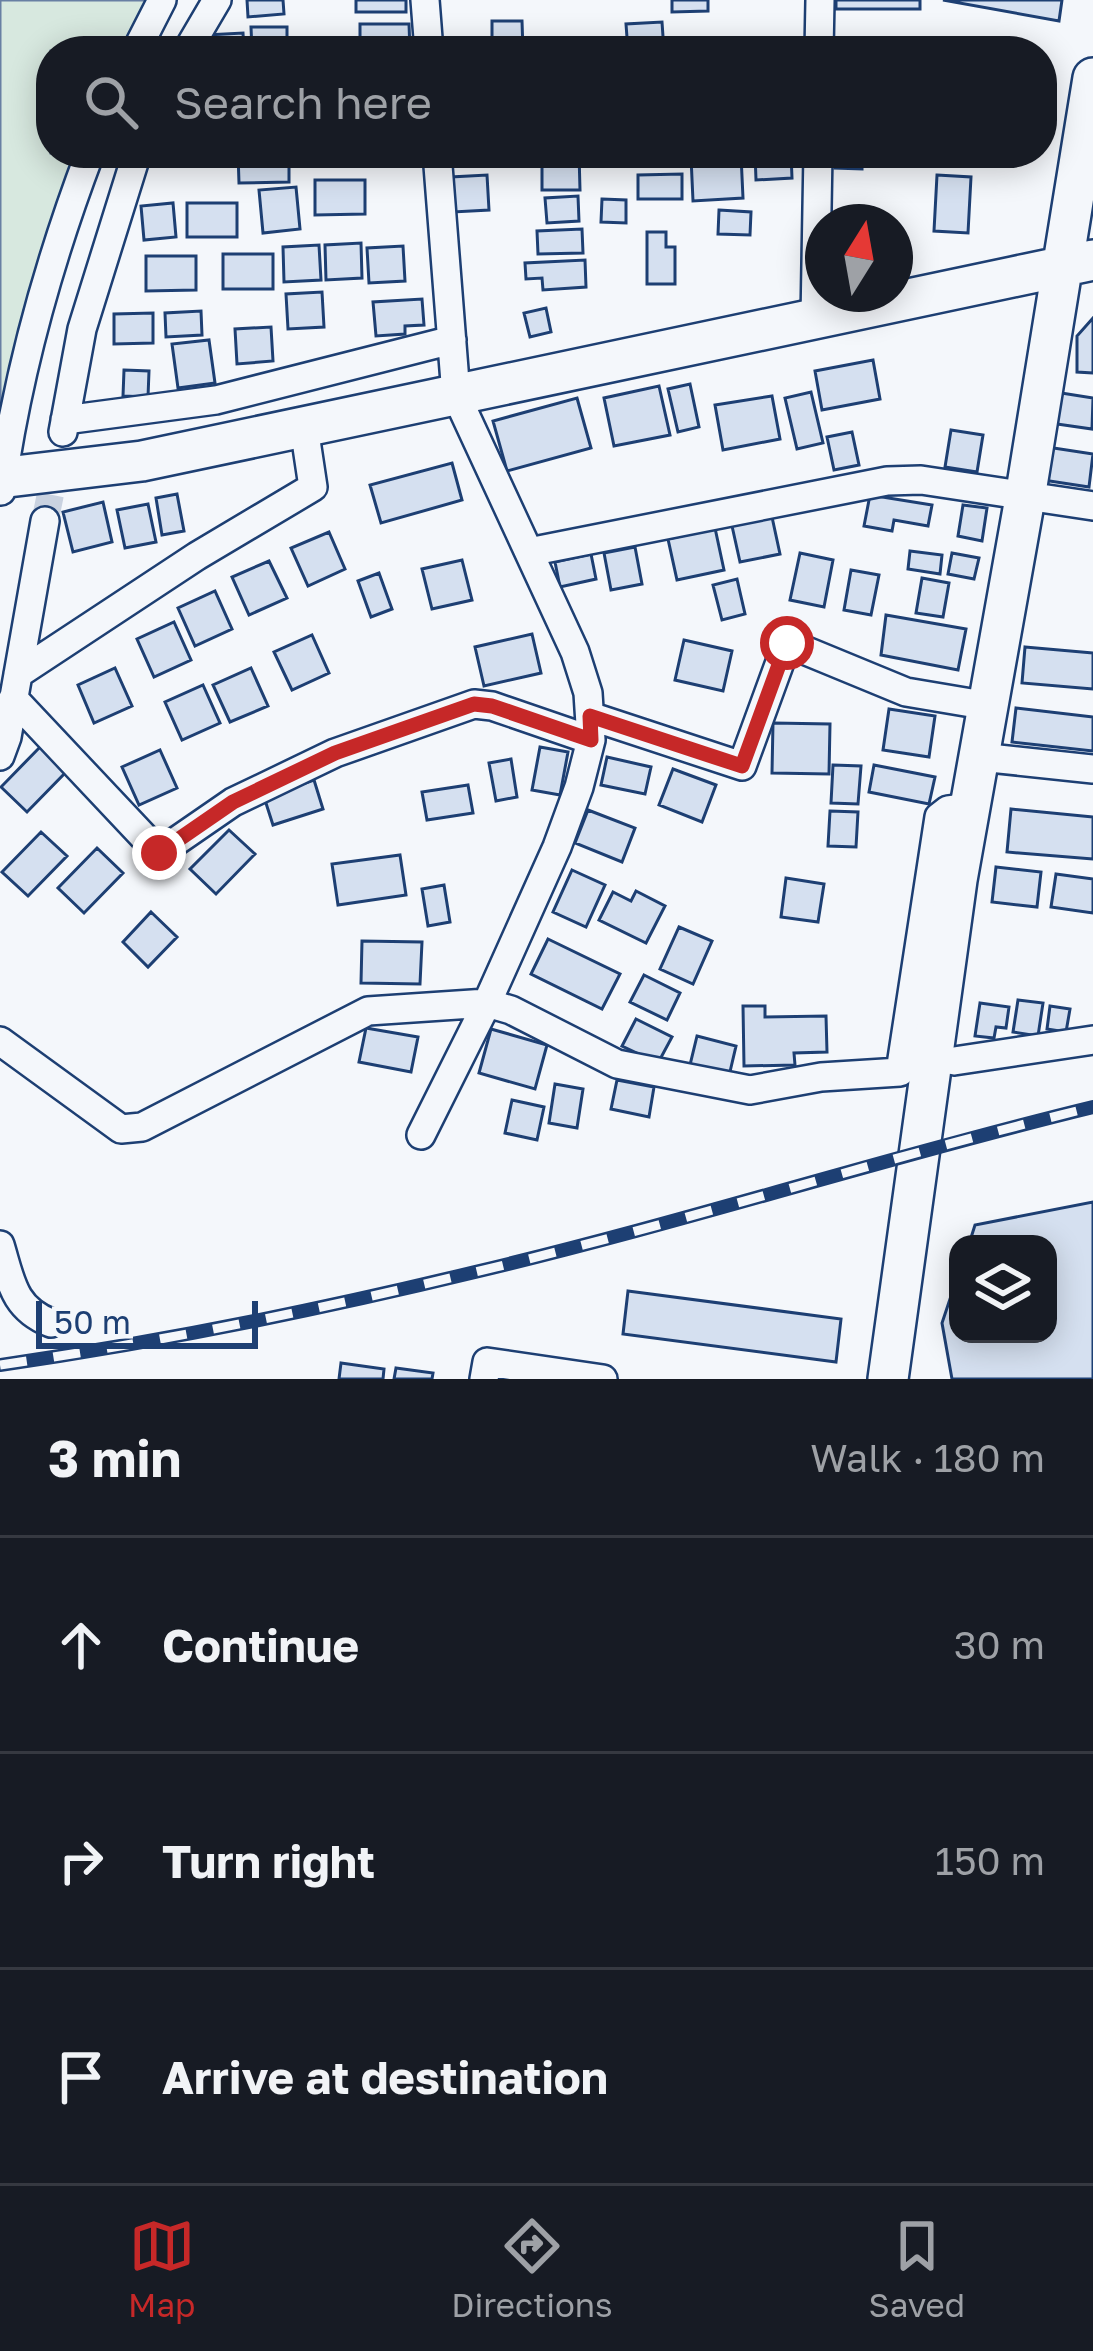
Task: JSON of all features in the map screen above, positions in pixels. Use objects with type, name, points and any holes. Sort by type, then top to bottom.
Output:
[{"type":"street","points":[[144,36],[162,0]]},
{"type":"street","points":[[197,36],[217,0]]},
{"type":"street","points":[[425,0],[428,36]]},
{"type":"street","points":[[819,36],[820,0]]},
{"type":"street","points":[[888,1379],[932,1045],[971,807],[1025,498],[1077,263],[1093,78]]},
{"type":"street","points":[[84,168],[34,328],[1,484],[142,461],[1077,263]]},
{"type":"street","points":[[67,213],[99,168]]},
{"type":"street","points":[[132,168],[82,328],[64,426],[216,400],[452,340]]},
{"type":"street","points":[[421,1135],[487,1004],[557,847],[590,728],[588,693],[575,652],[456,395],[438,168]]},
{"type":"street","points":[[815,319],[818,168]]},
{"type":"street","points":[[15,686],[196,556],[313,488],[304,427]]},
{"type":"street","points":[[530,552],[887,482],[921,480],[1093,506]]},
{"type":"street","points":[[0,756],[45,521]]},
{"type":"street","points":[[15,686],[159,853],[233,802],[335,753],[474,704],[742,766],[787,643],[906,692],[989,706]]},
{"type":"street","points":[[980,757],[1093,769]]},
{"type":"street","points":[[0,1041],[121,1129],[142,1127],[368,1011],[487,1004],[511,1010],[617,1064],[750,1090],[821,1077],[900,1072],[939,817],[948,810],[971,807]]},
{"type":"street","points":[[954,1060],[1093,1040]]},
{"type":"street","points":[[0,1245],[15,1293],[32,1315],[51,1323]]},
{"type":"street","points":[[484,1379],[487,1362],[603,1379]]},
{"type":"shaded area","points":[[0,0],[154,0],[139,36],[36,36],[36,168],[84,168],[24,310],[0,492]]},
{"type":"building","points":[[247,0],[283,0],[284,14],[248,17]]},
{"type":"building","points":[[356,0],[406,0],[406,12],[356,12]]},
{"type":"building","points":[[672,0],[708,0],[708,11],[672,12]]},
{"type":"building","points":[[836,0],[920,0],[920,9],[836,9]]},
{"type":"building","points":[[943,0],[1062,0],[1059,21]]},
{"type":"building","points":[[492,21],[522,21],[522,36],[492,36]]},
{"type":"building","points":[[662,22],[663,36],[627,36],[626,24]]},
{"type":"building","points":[[360,24],[409,24],[409,36],[360,36]]},
{"type":"building","points":[[251,27],[287,27],[287,36],[251,36]]},
{"type":"building","points":[[238,168],[289,168],[289,182],[239,183]]},
{"type":"building","points":[[542,168],[579,168],[580,190],[542,190]]},
{"type":"building","points":[[692,168],[742,168],[743,198],[693,201]]},
{"type":"building","points":[[756,168],[792,168],[792,178],[756,180]]},
{"type":"building","points":[[682,174],[682,199],[638,199],[638,175]]},
{"type":"building","points":[[487,175],[489,210],[453,212],[451,177]]},
{"type":"building","points":[[937,175],[971,177],[968,233],[934,231]]},
{"type":"building","points":[[315,180],[365,180],[365,214],[315,215]]},
{"type":"building","points":[[296,187],[300,229],[263,233],[259,190]]},
{"type":"building","points":[[578,196],[579,221],[547,223],[545,198]]},
{"type":"building","points":[[602,199],[626,200],[626,223],[601,222]]},
{"type":"building","points":[[173,203],[176,237],[144,240],[141,206]]},
{"type":"building","points":[[187,203],[237,203],[237,237],[187,237]]},
{"type":"building","points":[[719,210],[751,212],[750,235],[718,234]]},
{"type":"building","points":[[582,229],[583,253],[538,254],[537,231]]},
{"type":"building","points":[[647,232],[666,232],[666,247],[675,247],[675,284],[647,284]]},
{"type":"building","points":[[361,243],[362,278],[326,280],[325,245]]},
{"type":"building","points":[[319,245],[321,280],[284,282],[283,247]]},
{"type":"building","points":[[403,246],[405,281],[369,283],[367,248]]},
{"type":"building","points":[[223,254],[273,254],[273,289],[223,289]]},
{"type":"building","points":[[146,256],[196,256],[196,290],[146,291]]},
{"type":"building","points":[[585,260],[586,287],[543,290],[542,278],[526,279],[525,263]]},
{"type":"building","points":[[322,292],[324,327],[288,329],[286,294]]},
{"type":"building","points":[[422,299],[424,325],[405,326],[405,334],[376,336],[373,302]]},
{"type":"building","points":[[546,308],[551,332],[530,337],[524,313]]},
{"type":"building","points":[[201,311],[202,335],[166,337],[165,313]]},
{"type":"building","points":[[153,313],[153,343],[114,344],[114,314]]},
{"type":"building","points":[[1093,318],[1093,373],[1077,372],[1077,336]]},
{"type":"building","points":[[271,327],[273,361],[237,364],[235,329]]},
{"type":"building","points":[[209,340],[215,383],[178,388],[172,344]]},
{"type":"building","points":[[873,360],[880,399],[822,410],[815,371]]},
{"type":"building","points":[[124,370],[149,371],[148,397],[123,396]]},
{"type":"building","points":[[690,384],[699,427],[678,432],[668,389]]},
{"type":"building","points":[[659,386],[670,435],[614,446],[604,398]]},
{"type":"building","points":[[811,392],[823,443],[797,449],[785,398]]},
{"type":"building","points":[[1055,392],[1093,398],[1092,429],[1050,423]]},
{"type":"building","points":[[772,396],[780,439],[723,450],[715,405]]},
{"type":"building","points":[[577,398],[591,448],[507,471],[493,421]]},
{"type":"building","points":[[951,430],[983,435],[977,472],[945,467]]},
{"type":"building","points":[[852,432],[859,465],[834,470],[827,437]]},
{"type":"building","points":[[1047,447],[1093,454],[1089,487],[1043,480]]},
{"type":"building","points":[[452,463],[462,500],[381,523],[370,485]]},
{"type":"building","points":[[177,494],[184,531],[162,535],[156,498]]},
{"type":"building","points":[[870,495],[932,505],[928,526],[894,520],[892,531],[864,526]]},
{"type":"building","points":[[103,502],[112,542],[73,552],[63,512]]},
{"type":"building","points":[[148,504],[156,542],[125,548],[117,510]]},
{"type":"building","points":[[963,505],[987,508],[982,541],[958,536]]},
{"type":"building","points":[[772,517],[780,554],[740,562],[732,526]]},
{"type":"building","points":[[715,528],[724,570],[677,580],[668,539]]},
{"type":"building","points":[[329,532],[345,569],[308,586],[291,548]]},
{"type":"building","points":[[635,547],[642,584],[611,590],[604,553]]},
{"type":"building","points":[[910,551],[942,555],[940,574],[908,569]]},
{"type":"building","points":[[800,553],[833,560],[824,607],[790,600]]},
{"type":"building","points":[[952,553],[979,558],[974,579],[948,574]]},
{"type":"building","points":[[591,554],[596,579],[560,587],[555,562]]},
{"type":"building","points":[[462,560],[472,600],[432,609],[422,569]]},
{"type":"building","points":[[269,561],[287,598],[249,615],[232,577]]},
{"type":"building","points":[[851,570],[879,575],[871,615],[844,610]]},
{"type":"building","points":[[379,573],[392,609],[371,617],[358,581]]},
{"type":"building","points":[[922,578],[949,583],[943,617],[916,613]]},
{"type":"building","points":[[737,579],[745,614],[722,620],[713,585]]},
{"type":"building","points":[[215,591],[232,629],[195,646],[178,608]]},
{"type":"building","points":[[886,615],[966,629],[958,670],[881,655]]},
{"type":"building","points":[[174,622],[191,660],[154,677],[137,639]]},
{"type":"building","points":[[532,634],[541,673],[484,686],[475,647]]},
{"type":"building","points":[[312,635],[329,673],[292,690],[274,652]]},
{"type":"building","points":[[684,640],[732,651],[723,691],[675,680]]},
{"type":"building","points":[[1025,647],[1093,653],[1093,689],[1022,683]]},
{"type":"building","points":[[115,668],[132,706],[94,723],[78,685]]},
{"type":"building","points":[[251,668],[268,706],[230,722],[213,685]]},
{"type":"building","points":[[203,685],[220,723],[182,740],[165,702]]},
{"type":"building","points":[[1016,708],[1093,717],[1093,751],[1012,742]]},
{"type":"building","points":[[889,709],[935,716],[929,757],[883,750]]},
{"type":"building","points":[[773,723],[830,724],[829,774],[772,773]]},
{"type":"building","points":[[40,747],[66,772],[27,812],[1,787]]},
{"type":"building","points":[[540,747],[568,752],[560,795],[532,790]]},
{"type":"building","points":[[160,750],[177,788],[139,805],[122,767]]},
{"type":"building","points":[[607,757],[651,767],[645,794],[601,785]]},
{"type":"building","points":[[511,759],[517,797],[496,801],[489,763]]},
{"type":"building","points":[[833,765],[861,766],[858,804],[831,803]]},
{"type":"building","points":[[874,765],[935,777],[929,804],[869,792]]},
{"type":"building","points":[[673,769],[716,785],[702,822],[659,805]]},
{"type":"building","points":[[314,780],[323,809],[273,825],[264,797]]},
{"type":"building","points":[[468,785],[473,813],[427,820],[422,792]]},
{"type":"building","points":[[1011,809],[1093,817],[1093,859],[1007,852]]},
{"type":"building","points":[[588,810],[635,828],[622,862],[575,843]]},
{"type":"building","points":[[830,811],[858,812],[856,847],[828,846]]},
{"type":"building","points":[[229,830],[255,854],[216,894],[190,869]]},
{"type":"building","points":[[41,832],[67,856],[28,896],[2,872]]},
{"type":"building","points":[[97,848],[123,873],[84,913],[58,888]]},
{"type":"building","points":[[400,855],[406,895],[338,905],[332,864]]},
{"type":"building","points":[[996,867],[1041,872],[1037,907],[992,902]]},
{"type":"building","points":[[572,870],[605,885],[586,927],[553,912]]},
{"type":"building","points":[[1056,874],[1093,879],[1093,913],[1051,907]]},
{"type":"building","points":[[786,878],[824,884],[818,922],[781,917]]},
{"type":"building","points":[[444,885],[450,922],[428,926],[422,889]]},
{"type":"building","points":[[636,891],[665,906],[646,943],[599,920],[613,892],[631,901]]},
{"type":"building","points":[[151,912],[177,937],[148,967],[123,942]]},
{"type":"building","points":[[679,927],[712,941],[693,984],[660,969]]},
{"type":"building","points":[[548,939],[620,974],[602,1009],[531,974]]},
{"type":"building","points":[[362,941],[422,942],[420,984],[361,983]]},
{"type":"building","points":[[644,975],[680,993],[667,1020],[630,1002]]},
{"type":"building","points":[[1018,1000],[1043,1003],[1038,1036],[1013,1032]]},
{"type":"building","points":[[980,1003],[1009,1007],[1006,1028],[996,1027],[994,1038],[975,1036]]},
{"type":"building","points":[[743,1006],[765,1006],[765,1017],[826,1016],[827,1052],[794,1053],[795,1065],[744,1066]]},
{"type":"building","points":[[1050,1006],[1070,1009],[1066,1032],[1047,1029]]},
{"type":"building","points":[[636,1019],[672,1037],[658,1063],[622,1046]]},
{"type":"building","points":[[366,1028],[418,1037],[411,1072],[359,1062]]},
{"type":"building","points":[[491,1029],[547,1045],[535,1089],[479,1073]]},
{"type":"building","points":[[697,1036],[736,1046],[729,1076],[690,1065]]},
{"type":"building","points":[[617,1080],[654,1087],[649,1117],[611,1109]]},
{"type":"building","points":[[555,1084],[583,1089],[577,1128],[549,1123]]},
{"type":"building","points":[[512,1100],[544,1107],[537,1140],[505,1133]]},
{"type":"building","points":[[1093,1202],[1093,1379],[952,1379],[942,1323],[949,1302],[949,1343],[1057,1343],[1057,1235],[972,1235],[975,1225]]},
{"type":"building","points":[[628,1291],[841,1319],[836,1362],[623,1334]]},
{"type":"building","points":[[341,1363],[384,1369],[383,1379],[339,1379]]},
{"type":"building","points":[[396,1368],[433,1373],[432,1379],[394,1379]]},
{"type":"tunnel","points":[[45,521],[63,432]]},
{"type":"railway","points":[[0,1365],[179,1335],[416,1286],[1093,1107]]},
{"type":"route","points":[[159,853],[233,802],[335,753],[474,704],[591,740],[590,716],[742,766],[787,643]]}]
